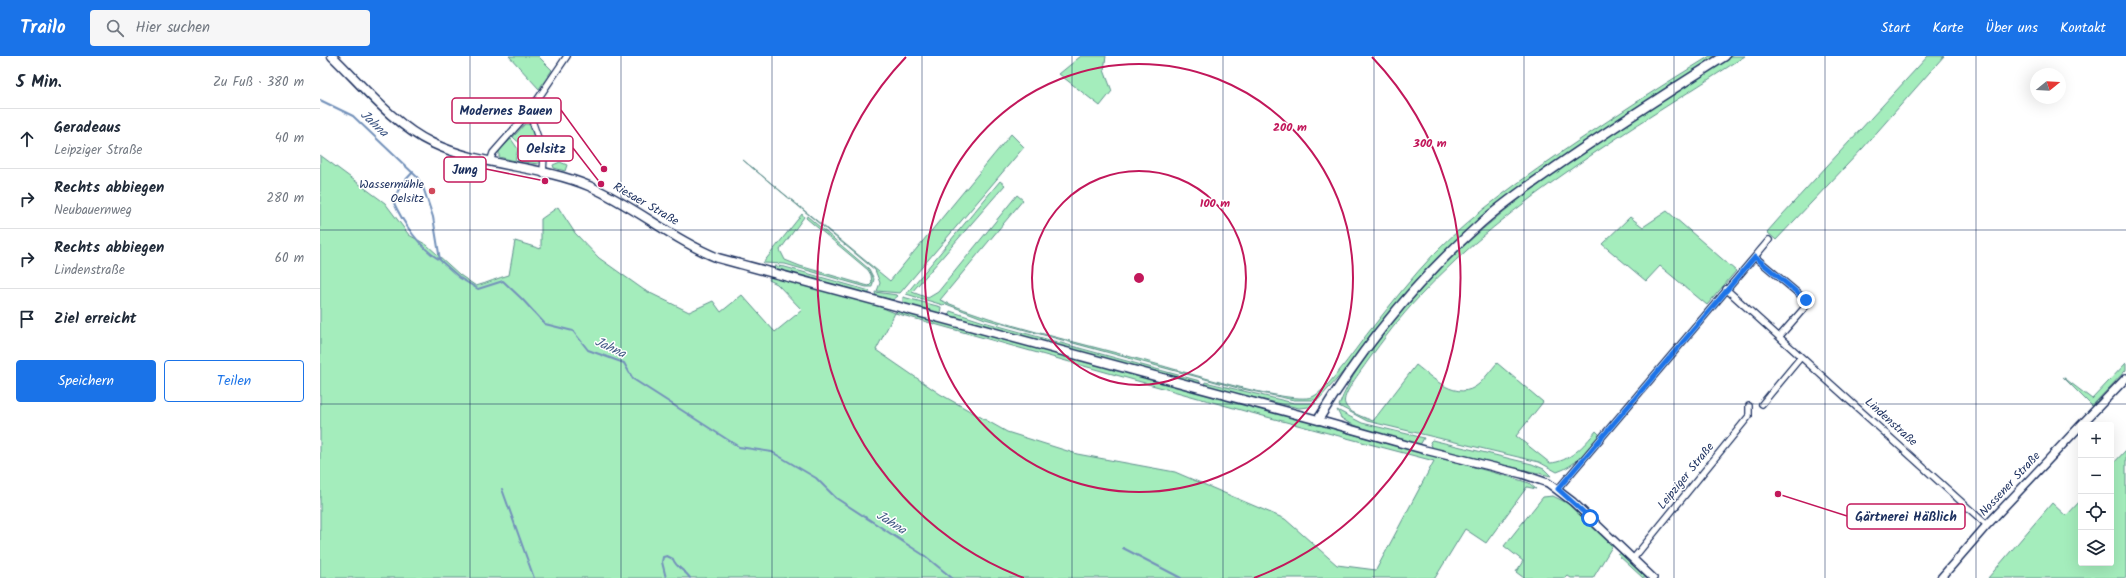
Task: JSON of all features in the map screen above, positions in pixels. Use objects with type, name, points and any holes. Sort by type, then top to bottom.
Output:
[{"type":"main road","name":"Riesaer Straße","points":[[332,56],[392,114],[414,133],[440,147],[490,162],[577,182],[610,196],[708,254],[1318,420]]},
{"type":"main road","points":[[1318,420],[1345,378],[1409,296],[1443,259],[1480,224],[1504,204],[1573,154],[1725,56]]},
{"type":"street","points":[[490,162],[499,145],[529,112],[567,56]]},
{"type":"street","points":[[529,112],[544,155],[543,174]]},
{"type":"street","points":[[1558,489],[1769,240]]},
{"type":"street","points":[[1755,257],[1806,300],[1806,306],[1779,337]]},
{"type":"street","name":"Lindenstraße","points":[[1726,290],[1987,525]]},
{"type":"street","points":[[1762,404],[1801,357]]},
{"type":"street","name":"Nossener Straße","points":[[2084,422],[2126,378]]},
{"type":"street","name":"Leipziger Straße","points":[[1633,559],[1749,416],[1749,406]]},
{"type":"street","points":[[1318,420],[1432,452],[1535,478],[1558,489],[1653,578]]},
{"type":"street","name":"Nossener Straße","points":[[1941,578],[1987,525],[2078,428]]},
{"type":"green space","points":[[509,56],[538,56],[552,70],[539,89]]},
{"type":"green space","points":[[1081,56],[1106,56],[1104,70],[1112,91],[1100,106],[1059,74]]},
{"type":"green space","points":[[1710,56],[1718,56],[1553,165],[1502,202],[1454,242],[1423,274],[1334,383],[1318,400],[1294,400],[1238,388],[985,319],[946,304],[943,305],[906,294],[1000,181],[1005,185],[912,292],[928,298],[938,292],[1017,195],[1023,200],[940,300],[964,310],[1014,326],[1229,384],[1280,396],[1299,398],[1312,397],[1326,386],[1334,377],[1410,281],[1434,254],[1467,223],[1519,182],[1556,156]]},
{"type":"green space","points":[[1731,56],[1745,56],[1575,166],[1494,227],[1456,260],[1420,296],[1392,329],[1367,362],[1346,395],[1345,404],[1349,410],[1373,421],[1416,365],[1438,382],[1454,390],[1462,391],[1471,389],[1479,384],[1497,363],[1543,402],[1516,436],[1550,463],[1564,460],[1576,452],[1596,431],[1600,435],[1576,462],[1557,472],[1539,462],[1367,421],[1339,406],[1354,376],[1380,338],[1423,286],[1462,247],[1547,178],[1638,116]]},
{"type":"green space","points":[[1928,56],[1944,56],[1863,148],[1776,240],[1767,232]]},
{"type":"green space","points":[[525,124],[533,125],[537,141],[524,144],[513,137]]},
{"type":"green space","points":[[1011,134],[1024,147],[900,293],[877,291],[880,283],[875,270],[743,160],[890,281]]},
{"type":"green space","points":[[511,139],[518,149],[515,161],[499,157],[499,151]]},
{"type":"green space","points":[[538,143],[541,153],[538,164],[517,161],[524,148]]},
{"type":"green space","points":[[320,155],[385,203],[409,235],[427,245],[460,275],[476,286],[509,275],[515,241],[541,249],[541,219],[558,207],[575,233],[599,258],[644,290],[689,312],[713,301],[721,312],[742,295],[775,332],[802,310],[777,284],[769,280],[771,276],[866,301],[895,313],[899,310],[1510,477],[1529,483],[1536,489],[1527,487],[1486,543],[1465,529],[1435,578],[320,578]],"holes":[[[895,313],[1248,412],[1434,461],[1376,570],[1337,565],[1285,519],[1175,472],[1077,454],[1007,432],[940,394],[876,350]]]},
{"type":"green space","points":[[560,162],[567,165],[565,171],[554,168],[553,165]]},
{"type":"green space","points":[[1667,211],[1736,271],[1707,305],[1660,266],[1646,281],[1602,244],[1630,217],[1643,227]]},
{"type":"green space","points":[[802,214],[804,217],[780,250],[785,260],[800,266],[865,285],[869,286],[872,283],[871,275],[868,270],[806,218],[807,216],[869,269],[874,279],[872,287],[866,287],[785,264],[763,263]]},
{"type":"green space","points":[[775,266],[785,267],[870,291],[868,294],[777,270],[774,268]]},
{"type":"green space","points":[[875,292],[898,296],[893,300],[876,296]]},
{"type":"green space","points":[[903,297],[941,307],[940,314],[903,304]]},
{"type":"green space","points":[[950,311],[984,322],[1200,381],[1199,385],[948,316]]},
{"type":"green space","points":[[2126,363],[2126,370],[2092,406],[2063,377],[2092,399]]},
{"type":"green space","points":[[1205,382],[1294,403],[1316,403],[1309,407],[1299,408],[1204,386]]},
{"type":"green space","points":[[1337,410],[1362,423],[1424,438],[1420,445],[1379,434],[1349,423],[1341,418]]},
{"type":"green space","points":[[1432,440],[1532,464],[1544,469],[1551,476],[1433,449],[1430,442]]},
{"type":"green space","points":[[2126,450],[2126,578],[1988,578],[2052,503],[2066,516],[2078,503],[2078,566],[2114,566],[2114,463]]},
{"type":"green space","points":[[1553,496],[1567,503],[1613,545],[1593,578],[1571,578],[1568,576],[1566,578],[1524,578],[1516,572],[1523,561],[1504,546],[1543,497]]},
{"type":"green space","points":[[1621,553],[1648,578],[1643,578],[1618,555]]},
{"type":"waterway","name":"Jahna","points":[[320,100],[353,116],[417,177],[423,187],[433,217],[440,260],[460,278],[478,289],[503,281],[545,324],[573,331],[588,350],[624,363],[633,379],[739,447],[772,452],[816,478],[836,498],[925,556],[952,578]]},
{"type":"waterway","points":[[413,172],[401,185],[393,201],[402,218],[419,242],[440,260]]},
{"type":"waterway","points":[[502,489],[534,578]]},
{"type":"waterway","points":[[1123,548],[1181,578]]},
{"type":"waterway","points":[[666,578],[662,562],[663,557],[667,556],[673,559],[676,565],[690,578]]},
{"type":"place","name":"Modernes Bauen","points":[[604,169]]},
{"type":"place","name":"Jung","points":[[545,181]]},
{"type":"place","name":"Oelsitz","points":[[601,184]]},
{"type":"place","name":"Wassermühle Oelsitz","points":[[432,191]]},
{"type":"place","name":"Gärtnerei Häßlich","points":[[1778,494]]},
{"type":"route","points":[[1590,518],[1558,489],[1708,310],[1755,257],[1806,300]]}]
